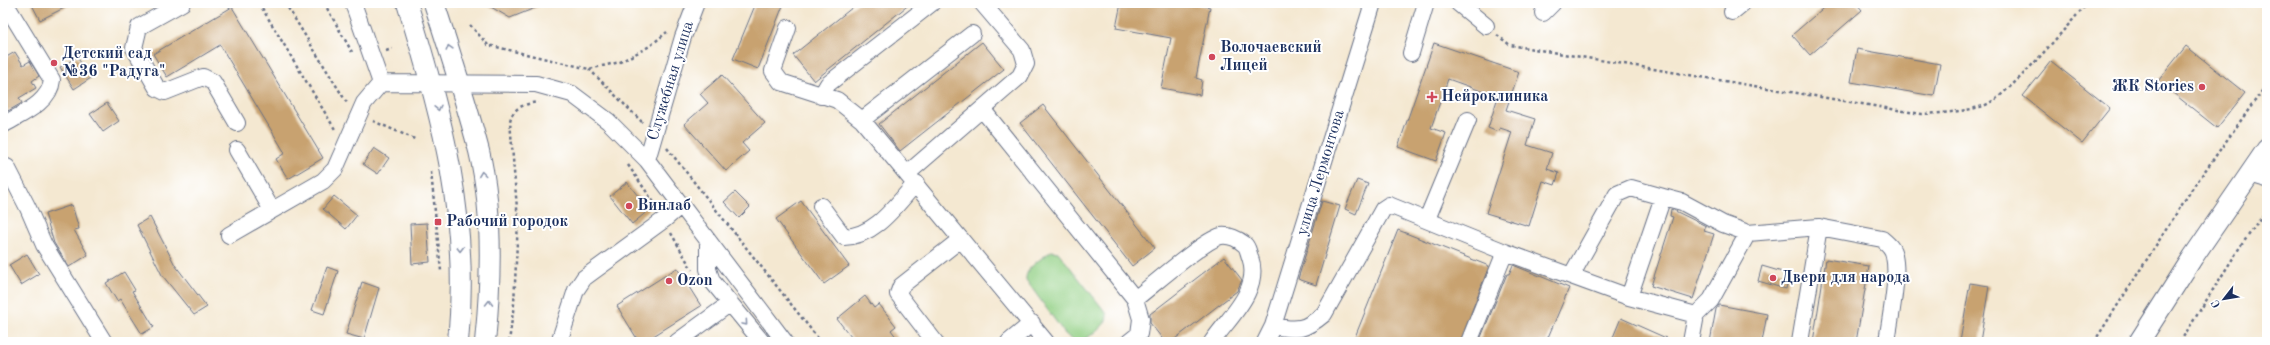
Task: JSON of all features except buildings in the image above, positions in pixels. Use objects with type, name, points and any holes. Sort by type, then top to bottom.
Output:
[{"type":"main road","points":[[407,3],[432,83],[450,160],[460,231],[462,307],[458,342]]},
{"type":"main road","points":[[434,3],[479,153],[489,226],[489,307],[485,342]]},
{"type":"main road","points":[[2139,342],[2193,257],[2259,176],[2267,149]]},
{"type":"street","points":[[3,125],[41,102],[51,91],[52,80],[5,3]]},
{"type":"street","points":[[182,3],[139,27],[134,48],[157,88],[164,92],[203,77],[213,82],[238,123]]},
{"type":"street","points":[[353,3],[381,83]]},
{"type":"street","name":"Служебная улица","points":[[646,160],[683,37],[696,3]]},
{"type":"street","points":[[821,96],[828,84],[932,3]]},
{"type":"street","points":[[821,206],[844,237],[855,237],[877,225],[912,178],[982,109],[1020,76],[1026,64],[1022,50],[982,3]]},
{"type":"street","name":"улица Лермонтова","points":[[1265,342],[1273,326],[1373,3]]},
{"type":"street","points":[[1411,53],[1426,3]]},
{"type":"street","points":[[1458,3],[1486,26]]},
{"type":"street","points":[[788,28],[773,71],[781,82],[821,96],[838,100],[862,120],[912,178],[1046,342]]},
{"type":"street","points":[[862,120],[972,34]]},
{"type":"street","points":[[229,235],[323,181],[335,169],[364,104],[381,83]]},
{"type":"street","points":[[381,83],[536,84],[572,94],[608,121],[646,160],[785,342]]},
{"type":"street","points":[[982,109],[1135,299],[1141,319],[1139,334],[1129,342]]},
{"type":"street","points":[[1427,219],[1468,120]]},
{"type":"street","points":[[237,150],[272,210]]},
{"type":"street","points":[[7,167],[28,208],[44,245],[104,342]]},
{"type":"street","points":[[1571,276],[1616,194],[1631,188],[1682,202],[1723,224],[1748,233],[1819,228],[1871,236],[1882,239],[1890,246],[1894,255],[1895,269],[1887,342]]},
{"type":"street","points":[[1629,297],[1663,197]]},
{"type":"street","points":[[1273,326],[1302,329],[1311,325],[1324,314],[1386,206],[1392,205],[1505,252],[1629,297],[1696,315]]},
{"type":"street","points":[[559,342],[576,290],[584,278],[665,219],[680,206]]},
{"type":"street","points":[[1800,342],[1819,228]]},
{"type":"street","points":[[1690,342],[1696,315],[1711,300],[1748,233]]},
{"type":"street","points":[[1135,299],[1208,242],[1222,236],[1237,239],[1246,246],[1252,261],[1252,281],[1243,301],[1212,342]]},
{"type":"street","points":[[935,342],[898,294],[901,286],[961,239]]},
{"type":"street","points":[[708,242],[708,269],[712,281],[729,304],[762,342]]},
{"type":"street","points":[[1469,342],[1505,252]]},
{"type":"street","points":[[677,342],[729,304]]},
{"type":"street","points":[[1009,342],[1032,324]]},
{"type":"path","points":[[259,3],[338,134]]},
{"type":"path","points":[[285,3],[353,112],[417,140]]},
{"type":"path","points":[[324,3],[355,57]]},
{"type":"path","points":[[1486,26],[1510,45],[1922,114],[1951,113],[1984,106],[2014,84],[2088,3]]},
{"type":"path","points":[[470,25],[488,45],[589,70],[620,62],[650,46],[666,34],[669,28]]},
{"type":"path","points":[[589,70],[654,134],[821,342]]},
{"type":"path","points":[[2094,342],[2192,189],[2267,84]]},
{"type":"path","points":[[509,342],[514,304],[518,221],[510,121],[516,108],[543,102]]},
{"type":"path","points":[[622,159],[665,219]]},
{"type":"path","points":[[431,164],[442,274]]},
{"type":"path","points":[[2180,342],[2240,247],[2267,210]]},
{"type":"green space","points":[[1051,251],[1058,252],[1107,314],[1101,328],[1086,338],[1076,342],[1065,334],[1026,280],[1026,275],[1031,267]]},
{"type":"place","name":"Волочаевский Лицей","points":[[1212,57]]},
{"type":"place","name":"Детский сад №36 \"Радуга\"","points":[[54,63]]},
{"type":"place","name":"ЖК Stories","points":[[2202,87]]},
{"type":"place","name":"Нейроклиника","points":[[1432,97]]},
{"type":"place","name":"Винлаб","points":[[629,206]]},
{"type":"place","name":"Рабочий городок","points":[[438,222]]},
{"type":"place","name":"Двери для народа","points":[[1773,278]]},
{"type":"place","name":"Ozon","points":[[669,281]]}]
